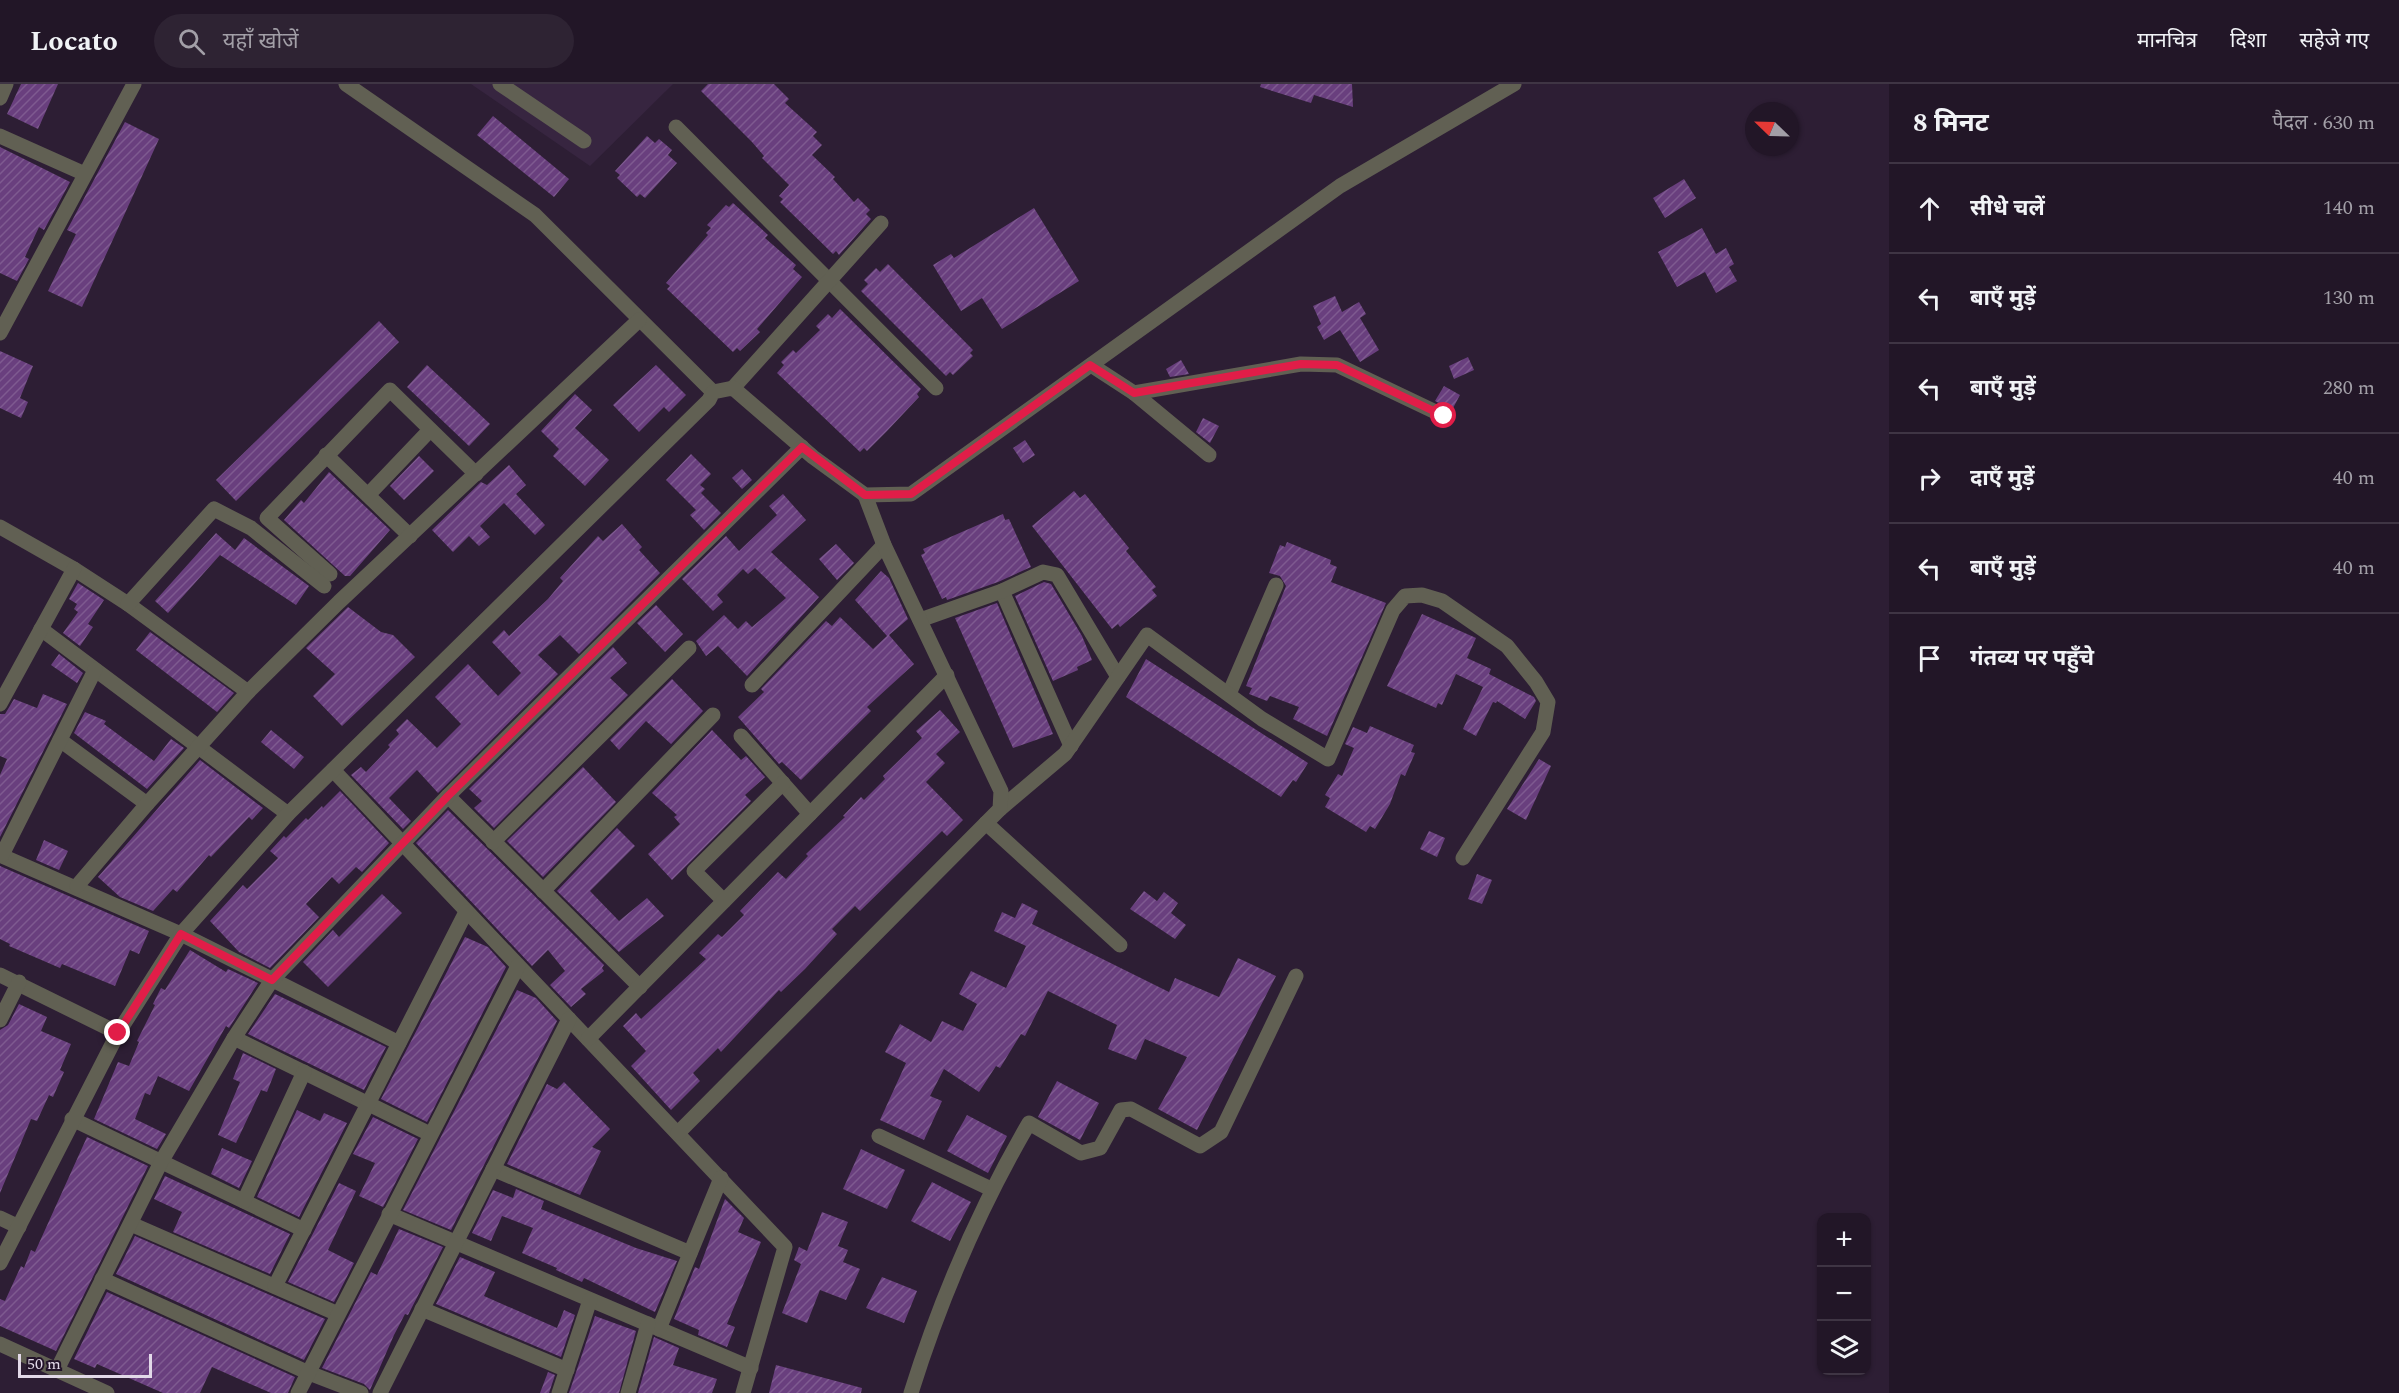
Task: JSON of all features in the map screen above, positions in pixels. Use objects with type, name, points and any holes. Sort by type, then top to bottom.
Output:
[{"type":"street","points":[[0,98],[6,84]]},
{"type":"street","points":[[0,333],[134,84]]},
{"type":"street","points":[[346,84],[535,215],[713,392]]},
{"type":"street","points":[[500,84],[584,141]]},
{"type":"street","points":[[865,495],[911,494],[1340,186],[1514,84]]},
{"type":"street","points":[[676,127],[936,388]]},
{"type":"street","points":[[0,136],[86,174]]},
{"type":"street","points":[[713,392],[733,388],[881,223]]},
{"type":"street","points":[[77,886],[248,692],[639,320]]},
{"type":"street","points":[[1134,393],[1301,364],[1337,365],[1444,416]]},
{"type":"street","points":[[1090,365],[1134,393],[1209,455]]},
{"type":"street","points":[[733,388],[802,447],[865,495],[884,545],[1001,791],[1000,808]]},
{"type":"street","points":[[128,604],[214,509],[251,528],[327,580],[267,519],[390,390],[476,474]]},
{"type":"street","points":[[0,1263],[118,1033],[181,934],[288,814],[709,400],[713,392]]},
{"type":"street","points":[[368,495],[430,430]]},
{"type":"street","points":[[57,1370],[161,1162],[234,1038],[272,980],[403,846],[448,796],[802,447]]},
{"type":"street","points":[[326,455],[410,536]]},
{"type":"street","points":[[0,527],[74,569],[128,604],[248,692]]},
{"type":"street","points":[[752,685],[884,545]]},
{"type":"street","points":[[0,704],[74,569]]},
{"type":"street","points":[[920,620],[1002,591],[1043,572],[1057,575],[1118,677]]},
{"type":"street","points":[[1229,694],[1276,585]]},
{"type":"street","points":[[1002,591],[1071,746]]},
{"type":"street","points":[[678,1134],[1000,808],[1065,754],[1147,635],[1262,719],[1328,759],[1394,610],[1405,596],[1422,595],[1442,601],[1507,646],[1536,682],[1548,702],[1543,732],[1464,858]]},
{"type":"street","points":[[41,629],[288,814]]},
{"type":"street","points":[[493,842],[689,648]]},
{"type":"street","points":[[95,670],[1,855],[77,886],[181,934],[399,1043]]},
{"type":"street","points":[[588,1040],[947,675]]},
{"type":"street","points":[[543,891],[713,715]]},
{"type":"street","points":[[741,736],[810,814]]},
{"type":"street","points":[[60,740],[147,804]]},
{"type":"street","points":[[333,770],[785,1247],[743,1393]]},
{"type":"street","points":[[724,902],[694,871],[783,783]]},
{"type":"street","points":[[448,796],[640,987]]},
{"type":"street","points":[[986,823],[1120,945]]},
{"type":"street","points":[[275,1286],[466,912]]},
{"type":"street","points":[[298,1393],[518,966]]},
{"type":"street","points":[[0,975],[19,982],[118,1033]]},
{"type":"street","points":[[912,1393],[930,1336],[991,1188],[1029,1123],[1081,1153],[1100,1149],[1121,1110],[1131,1109],[1200,1146],[1221,1132],[1296,976]]},
{"type":"street","points":[[0,1020],[19,982]]},
{"type":"street","points":[[380,1393],[569,1019]]},
{"type":"street","points":[[234,1038],[430,1134]]},
{"type":"street","points":[[244,1201],[304,1072]]},
{"type":"street","points":[[72,1119],[304,1230]]},
{"type":"street","points":[[879,1136],[991,1188]]},
{"type":"street","points":[[494,1169],[690,1253]]},
{"type":"street","points":[[628,1393],[653,1327],[690,1253],[721,1178]]},
{"type":"street","points":[[389,1214],[751,1368]]},
{"type":"street","points":[[0,1218],[19,1227]]},
{"type":"street","points":[[131,1224],[338,1314]]},
{"type":"street","points":[[102,1279],[309,1373],[361,1393]]},
{"type":"street","points":[[559,1393],[590,1300]]},
{"type":"street","points":[[422,1309],[567,1370]]},
{"type":"street","points":[[0,1344],[107,1393]]},
{"type":"shaded area","points":[[471,84],[673,84],[590,166]]},
{"type":"building","points":[[21,84],[58,84],[38,129],[7,114]]},
{"type":"building","points":[[708,84],[774,84],[789,99],[785,103],[817,132],[813,136],[822,145],[812,155],[835,177],[833,179],[854,202],[858,198],[870,210],[866,214],[871,219],[839,255],[836,251],[833,254],[780,202],[783,199],[779,196],[789,185],[762,158],[764,156],[752,142],[701,91]]},
{"type":"building","points":[[1261,84],[1352,84],[1353,107],[1314,95],[1311,103],[1260,87]]},
{"type":"building","points":[[493,116],[569,179],[554,197],[477,135]]},
{"type":"building","points":[[125,122],[159,139],[82,307],[48,291],[76,234],[67,230]]},
{"type":"building","points":[[647,136],[655,143],[659,139],[672,150],[668,155],[677,163],[645,198],[640,194],[637,197],[617,178],[620,175],[615,171]]},
{"type":"building","points":[[0,147],[70,182],[44,230],[39,227],[25,257],[29,259],[17,281],[0,273]]},
{"type":"building","points":[[1684,179],[1696,198],[1665,218],[1653,198]]},
{"type":"building","points":[[733,203],[768,235],[765,238],[796,265],[793,269],[802,277],[757,329],[760,332],[740,351],[737,348],[733,352],[667,289],[670,286],[666,283],[708,235],[706,233],[711,228],[707,225],[726,205],[729,207]]},
{"type":"building","points":[[1034,208],[1079,281],[1002,329],[982,298],[961,311],[933,265],[951,254],[954,258]]},
{"type":"building","points":[[1702,228],[1716,254],[1726,248],[1734,264],[1729,267],[1737,281],[1716,293],[1705,272],[1677,287],[1658,252]]},
{"type":"building","points":[[888,264],[973,350],[970,353],[973,356],[953,375],[950,372],[946,376],[861,291],[868,284],[864,280],[876,268],[880,272]]},
{"type":"building","points":[[1335,296],[1342,312],[1359,302],[1366,314],[1360,318],[1379,350],[1360,362],[1340,330],[1324,340],[1317,327],[1321,324],[1313,306]]},
{"type":"building","points":[[840,309],[921,389],[917,394],[919,397],[867,451],[864,448],[860,452],[777,373],[784,365],[781,362],[793,350],[796,353],[820,330],[816,326],[828,314],[832,318]]},
{"type":"building","points":[[379,321],[399,342],[236,501],[216,480]]},
{"type":"building","points":[[0,351],[33,366],[20,398],[28,402],[21,418],[0,408]]},
{"type":"building","points":[[1468,357],[1474,370],[1454,379],[1449,366]]},
{"type":"building","points":[[1181,360],[1189,374],[1170,377],[1166,369]]},
{"type":"building","points":[[427,365],[490,424],[469,446],[407,387]]},
{"type":"building","points":[[656,365],[686,395],[669,412],[664,407],[639,432],[613,405]]},
{"type":"building","points":[[1444,386],[1460,395],[1452,410],[1435,401]]},
{"type":"building","points":[[575,394],[592,410],[575,428],[609,460],[585,486],[553,456],[559,449],[541,431]]},
{"type":"building","points":[[1203,418],[1219,426],[1210,443],[1196,432]]},
{"type":"building","points":[[1025,440],[1035,455],[1023,463],[1013,448]]},
{"type":"building","points":[[691,454],[711,474],[700,485],[705,489],[701,493],[721,513],[704,530],[690,515],[696,510],[666,480]]},
{"type":"building","points":[[419,456],[434,471],[404,500],[390,486]]},
{"type":"building","points":[[509,465],[526,485],[516,494],[545,525],[535,535],[504,503],[480,526],[490,537],[479,546],[469,536],[453,552],[432,530],[481,482],[487,485]]},
{"type":"building","points":[[742,469],[752,480],[742,489],[732,478]]},
{"type":"building","points":[[329,472],[390,530],[350,576],[345,576],[284,520],[301,500],[304,503]]},
{"type":"building","points":[[1074,491],[1080,498],[1085,494],[1129,548],[1126,551],[1156,587],[1152,590],[1157,596],[1120,627],[1118,624],[1112,629],[1032,526]]},
{"type":"building","points":[[783,494],[806,520],[771,552],[819,597],[747,676],[718,646],[706,656],[696,641],[724,615],[738,629],[746,621],[752,627],[786,598],[755,568],[748,574],[743,569],[717,595],[723,602],[713,611],[682,579],[726,536],[739,551],[777,515],[769,506]]},
{"type":"building","points":[[1003,514],[1005,520],[1009,519],[1031,567],[998,582],[947,600],[946,597],[942,599],[921,555],[925,553],[923,549]]},
{"type":"building","points":[[622,524],[642,547],[639,550],[660,573],[579,654],[560,635],[538,655],[558,674],[438,793],[417,770],[389,798],[411,821],[403,829],[351,775],[361,767],[366,772],[390,747],[388,745],[399,734],[396,730],[407,719],[437,748],[461,724],[435,697],[468,664],[498,696],[521,673],[492,642],[504,630],[509,636],[548,599],[563,581],[560,578],[598,536],[603,541]]},
{"type":"building","points":[[216,533],[235,550],[244,538],[309,586],[296,605],[220,555],[168,613],[155,601]]},
{"type":"building","points":[[1287,542],[1331,560],[1330,564],[1337,567],[1331,582],[1386,603],[1327,736],[1293,719],[1299,707],[1270,696],[1267,701],[1249,694],[1252,688],[1246,686],[1286,586],[1280,576],[1269,573],[1280,545],[1285,547]]},
{"type":"building","points":[[836,544],[854,563],[837,580],[819,559]]},
{"type":"building","points":[[881,571],[889,578],[908,619],[889,635],[914,664],[867,707],[871,711],[801,780],[782,762],[779,764],[738,717],[764,692],[761,689],[826,621],[832,626],[840,617],[873,649],[887,636],[855,600]]},
{"type":"building","points":[[1044,582],[1051,584],[1082,636],[1092,660],[1077,667],[1078,670],[1053,681],[1015,596]]},
{"type":"building","points":[[78,583],[104,600],[88,624],[93,627],[80,646],[63,633],[78,612],[74,609],[77,604],[69,599]]},
{"type":"building","points":[[997,603],[1053,734],[1013,748],[955,618]]},
{"type":"building","points":[[656,605],[683,634],[665,652],[637,623]]},
{"type":"building","points":[[348,607],[381,632],[393,635],[415,657],[342,726],[313,696],[335,674],[306,648]]},
{"type":"building","points":[[1422,614],[1476,638],[1467,658],[1491,669],[1489,674],[1534,697],[1536,701],[1525,719],[1497,701],[1493,702],[1476,736],[1463,729],[1483,687],[1456,674],[1442,705],[1438,703],[1436,708],[1387,686]]},
{"type":"building","points":[[150,632],[234,693],[217,712],[136,650]]},
{"type":"building","points":[[613,647],[627,663],[610,678],[628,695],[494,828],[474,808],[482,801],[469,789]]},
{"type":"building","points":[[59,654],[83,673],[77,683],[51,665]]},
{"type":"building","points":[[1146,659],[1308,763],[1296,782],[1293,780],[1281,797],[1126,697]]},
{"type":"building","points":[[672,679],[703,711],[671,744],[646,721],[619,750],[610,740]]},
{"type":"building","points":[[43,694],[67,704],[0,837],[0,775],[7,759],[0,756],[0,714],[5,714],[14,699],[37,708]]},
{"type":"building","points":[[940,710],[960,732],[936,754],[945,763],[926,782],[963,820],[947,836],[942,831],[860,911],[855,906],[832,929],[837,934],[805,969],[781,992],[779,990],[721,1052],[718,1048],[693,1073],[700,1081],[671,1110],[631,1066],[646,1051],[623,1026],[636,1013],[641,1019],[706,959],[699,953],[718,934],[722,937],[744,915],[740,911],[778,872],[786,879],[808,856],[806,854],[845,817],[843,816],[861,797],[864,800],[885,779],[883,776],[922,738],[916,731]]},
{"type":"building","points":[[85,712],[106,721],[104,724],[154,761],[171,739],[184,748],[147,789],[74,733]]},
{"type":"building","points":[[1370,726],[1414,745],[1411,752],[1415,753],[1405,776],[1401,774],[1390,804],[1375,829],[1370,826],[1366,832],[1325,807],[1330,798],[1325,795],[1338,774],[1342,776],[1354,748],[1345,744],[1353,727],[1367,733]]},
{"type":"building","points":[[271,730],[304,757],[294,769],[261,742]]},
{"type":"building","points":[[712,730],[741,760],[746,756],[765,777],[745,795],[751,801],[672,880],[648,854],[680,824],[674,817],[677,815],[652,793]]},
{"type":"building","points":[[1539,759],[1551,766],[1526,820],[1507,809]]},
{"type":"building","points":[[200,760],[263,808],[252,820],[249,817],[211,857],[209,855],[177,892],[173,889],[153,911],[120,897],[98,877]]},
{"type":"building","points":[[583,767],[616,802],[543,877],[507,841]]},
{"type":"building","points":[[340,791],[389,843],[362,872],[356,867],[339,884],[332,877],[306,904],[319,917],[270,968],[239,952],[210,921],[243,885],[247,889],[278,858],[270,851],[284,836],[286,838],[306,818],[308,820]]},
{"type":"building","points":[[448,810],[604,965],[602,968],[604,971],[581,989],[586,994],[571,1007],[550,985],[565,971],[548,950],[532,966],[416,843]]},
{"type":"building","points":[[617,828],[635,846],[590,891],[619,921],[647,898],[664,916],[619,952],[557,891]]},
{"type":"building","points":[[1429,831],[1445,838],[1437,857],[1420,849]]},
{"type":"building","points":[[44,840],[68,851],[59,870],[36,860]]},
{"type":"building","points":[[0,866],[149,931],[139,954],[130,950],[115,986],[62,964],[60,968],[9,946],[10,944],[0,939]]},
{"type":"building","points":[[1477,874],[1492,880],[1482,904],[1468,899]]},
{"type":"building","points":[[1144,891],[1157,901],[1164,892],[1178,903],[1171,913],[1186,925],[1175,939],[1130,909]]},
{"type":"building","points":[[382,894],[402,913],[328,987],[303,962],[333,930],[339,937]]},
{"type":"building","points":[[1022,903],[1038,911],[1032,924],[1169,992],[1175,978],[1219,997],[1238,958],[1276,976],[1197,1130],[1158,1109],[1187,1057],[1145,1039],[1136,1060],[1108,1049],[1117,1025],[1048,991],[1025,1036],[1021,1034],[1000,1068],[996,1066],[979,1092],[944,1069],[930,1096],[942,1101],[924,1140],[880,1120],[906,1063],[885,1052],[900,1024],[931,1042],[942,1021],[963,1031],[977,1004],[959,994],[971,971],[1006,988],[1026,946],[994,931],[1002,912],[1015,918]]},
{"type":"building","points":[[465,937],[488,947],[506,967],[427,1122],[381,1099]]},
{"type":"building","points":[[190,950],[226,972],[228,969],[258,983],[229,1028],[226,1026],[189,1091],[158,1076],[150,1095],[145,1093],[135,1119],[166,1134],[157,1149],[94,1119],[118,1062],[129,1066],[139,1042],[137,1041],[161,988],[165,990]]},
{"type":"building","points":[[517,990],[536,998],[557,1021],[451,1230],[403,1210]]},
{"type":"building","points":[[275,994],[386,1047],[364,1090],[248,1034]]},
{"type":"building","points":[[19,1004],[47,1017],[41,1031],[71,1044],[60,1070],[64,1072],[53,1097],[49,1095],[37,1121],[31,1119],[0,1193],[0,1030],[8,1025]]},
{"type":"building","points":[[243,1053],[276,1069],[267,1092],[261,1090],[236,1143],[218,1135],[240,1082],[233,1079]]},
{"type":"building","points":[[1057,1081],[1099,1103],[1080,1140],[1038,1117]]},
{"type":"building","points":[[564,1082],[610,1129],[592,1147],[601,1151],[580,1195],[507,1164],[547,1084],[557,1089]]},
{"type":"building","points":[[297,1110],[320,1121],[324,1113],[347,1123],[299,1217],[257,1197]]},
{"type":"building","points":[[967,1115],[1007,1136],[988,1173],[947,1151]]},
{"type":"building","points":[[373,1117],[418,1139],[383,1207],[359,1196],[375,1163],[353,1154]]},
{"type":"building","points":[[87,1137],[148,1166],[56,1351],[0,1326],[0,1299],[5,1301],[21,1266],[24,1268],[31,1250],[35,1252]]},
{"type":"building","points":[[222,1148],[252,1161],[239,1188],[211,1174]]},
{"type":"building","points":[[861,1149],[905,1170],[887,1209],[843,1189]]},
{"type":"building","points":[[165,1176],[290,1234],[270,1274],[173,1232],[182,1212],[154,1199]]},
{"type":"building","points":[[932,1182],[971,1202],[950,1241],[911,1221]]},
{"type":"building","points":[[339,1183],[356,1191],[328,1250],[354,1263],[334,1302],[288,1282]]},
{"type":"building","points":[[516,1189],[544,1201],[541,1209],[636,1248],[677,1261],[655,1312],[584,1278],[582,1282],[522,1253],[533,1228],[502,1216],[491,1241],[472,1233],[493,1190],[513,1198]]},
{"type":"building","points":[[725,1199],[744,1218],[738,1232],[761,1242],[727,1324],[735,1327],[727,1347],[698,1335],[699,1330],[674,1319],[695,1267],[699,1269]]},
{"type":"building","points":[[822,1212],[848,1222],[838,1246],[848,1250],[843,1262],[860,1269],[846,1300],[820,1290],[807,1323],[782,1313],[801,1264],[794,1260],[799,1247],[807,1251]]},
{"type":"building","points":[[399,1229],[443,1247],[408,1315],[405,1314],[394,1335],[370,1390],[364,1384],[322,1368],[371,1272],[377,1275]]},
{"type":"building","points":[[135,1236],[325,1319],[304,1360],[116,1274]]},
{"type":"building","points":[[460,1257],[495,1272],[484,1296],[557,1328],[564,1310],[575,1315],[561,1357],[436,1304]]},
{"type":"building","points":[[882,1277],[917,1291],[904,1323],[866,1308]]},
{"type":"building","points":[[107,1292],[295,1377],[288,1393],[271,1393],[212,1367],[200,1393],[163,1393],[97,1364],[95,1368],[74,1359]]},
{"type":"building","points":[[595,1316],[636,1331],[619,1393],[569,1393]]},
{"type":"building","points":[[654,1337],[679,1348],[673,1365],[717,1379],[712,1393],[638,1393]]},
{"type":"building","points":[[776,1365],[862,1388],[861,1393],[769,1393]]},
{"type":"building","points":[[548,1372],[555,1375],[549,1393],[540,1393]]},
{"type":"route","points":[[118,1033],[181,934],[272,980],[403,846],[448,796],[802,447],[865,495],[911,494],[1090,365],[1134,393],[1301,364],[1337,365],[1444,416]]}]
